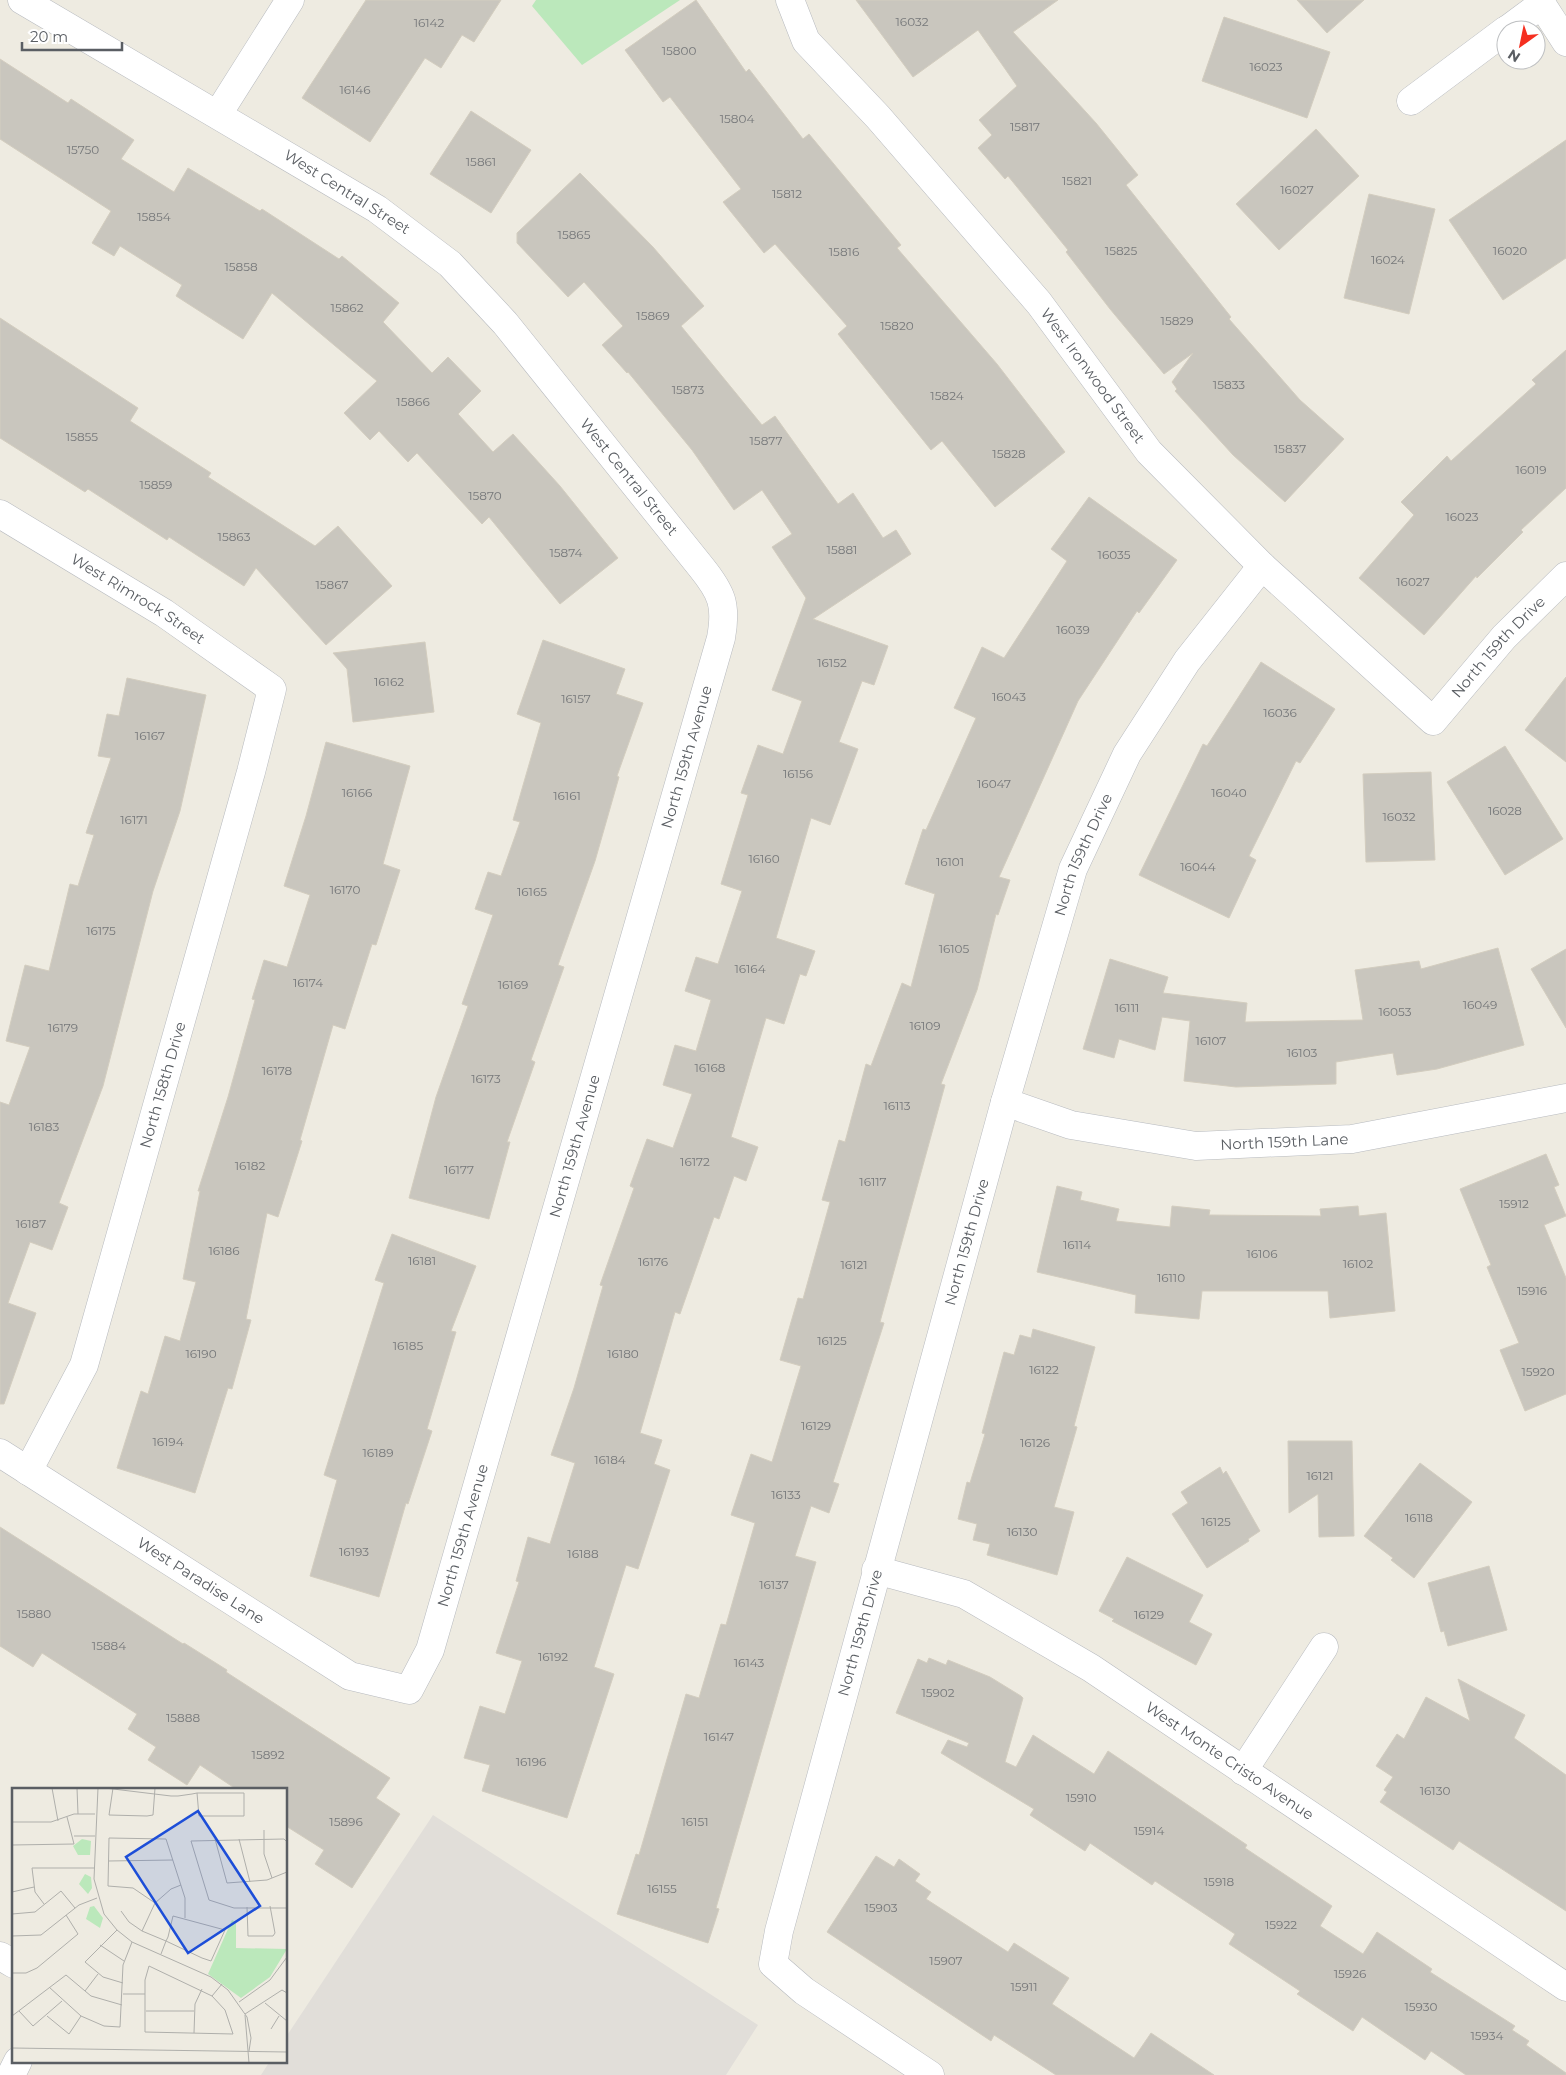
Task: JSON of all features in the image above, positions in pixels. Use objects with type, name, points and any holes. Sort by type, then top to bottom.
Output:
[{"type":"street","name":"West Central Street","points":[[22,0],[377,209],[450,264],[505,323],[701,566],[722,597]]},
{"type":"street","points":[[218,114],[290,0]]},
{"type":"street","name":"West Ironwood Street","points":[[790,0],[806,41],[878,117],[1039,303],[1149,452],[1262,566],[1433,721]]},
{"type":"street","points":[[1518,20],[1540,2],[1566,42]]},
{"type":"street","points":[[1411,101],[1496,37]]},
{"type":"street","name":"West Rimrock Street","points":[[0,514],[164,613],[272,689]]},
{"type":"street","name":"North 159th Drive","points":[[930,2075],[804,1991],[773,1964],[779,1931],[1005,1102],[1073,869],[1127,754],[1187,661],[1262,566]]},
{"type":"street","name":"North 159th Drive","points":[[1433,721],[1504,637],[1566,576]]},
{"type":"street","name":"North 159th Avenue","points":[[409,1690],[430,1650],[721,638],[725,618],[722,597]]},
{"type":"street","name":"North 158th Drive","points":[[28,1471],[84,1365],[249,782],[272,689]]},
{"type":"street","name":"North 159th Lane","points":[[1005,1102],[1071,1125],[1196,1146],[1352,1139],[1566,1098]]},
{"type":"street","name":"West Paradise Lane","points":[[0,1453],[350,1676],[409,1690]]},
{"type":"street","name":"West Monte Cristo Avenue","points":[[876,1570],[964,1594],[1090,1668],[1566,1986]]},
{"type":"street","points":[[1243,1771],[1324,1647]]},
{"type":"street","points":[[0,1956],[12,1963]]},
{"type":"street","points":[[11,2075],[18,2062]]},
{"type":"shaded area","points":[[433,1815],[758,2025],[726,2075],[261,2075],[269,2062],[288,2062],[288,2034]]},
{"type":"green space","points":[[536,0],[680,0],[582,65],[532,6]]},
{"type":"building","points":[[366,0],[501,0],[474,42],[462,35],[441,68],[425,58],[370,142],[302,98]]},
{"type":"building","points":[[696,0],[746,72],[749,69],[803,139],[809,134],[901,245],[897,248],[997,364],[1065,452],[995,507],[942,441],[931,450],[838,334],[847,326],[775,244],[764,253],[723,202],[741,189],[670,97],[663,102],[625,50]]},
{"type":"building","points":[[856,0],[1058,0],[1013,32],[1096,123],[1138,175],[1126,185],[1231,317],[1229,319],[1300,400],[1344,439],[1285,502],[1233,455],[1175,391],[1177,389],[1172,382],[1193,353],[1164,374],[1110,309],[1066,252],[1068,250],[1008,176],[1005,179],[978,148],[992,135],[979,120],[1017,86],[978,30],[913,77]]},
{"type":"building","points":[[1297,0],[1364,0],[1327,33]]},
{"type":"building","points":[[1224,17],[1330,52],[1307,118],[1202,81]]},
{"type":"building","points":[[0,59],[68,103],[71,99],[134,140],[121,159],[174,192],[188,168],[260,211],[262,209],[339,259],[342,256],[399,303],[383,322],[432,373],[448,357],[481,391],[458,414],[493,452],[513,434],[560,486],[618,558],[560,604],[489,517],[482,524],[417,453],[408,462],[379,431],[370,440],[344,413],[377,381],[272,293],[243,339],[176,296],[182,285],[120,246],[114,256],[92,243],[111,211],[0,139]]},
{"type":"building","points":[[471,111],[531,150],[491,213],[430,174]]},
{"type":"building","points":[[1316,129],[1359,176],[1279,250],[1236,204]]},
{"type":"building","points":[[1566,140],[1566,258],[1503,300],[1449,220]]},
{"type":"building","points":[[580,173],[653,247],[704,306],[681,326],[762,425],[775,416],[838,504],[853,493],[883,538],[896,530],[911,554],[813,619],[888,646],[874,685],[862,681],[839,742],[858,749],[830,825],[811,818],[776,938],[815,951],[806,976],[800,974],[784,1024],[766,1018],[731,1137],[758,1147],[746,1181],[734,1176],[719,1219],[714,1217],[680,1314],[675,1312],[640,1433],[662,1440],[654,1464],[670,1470],[638,1569],[626,1565],[594,1667],[614,1674],[567,1818],[482,1791],[490,1765],[464,1758],[480,1706],[505,1714],[522,1661],[496,1653],[519,1582],[516,1581],[528,1537],[550,1544],[575,1463],[551,1455],[574,1388],[603,1286],[600,1285],[634,1188],[630,1186],[647,1139],[673,1148],[692,1094],[663,1085],[675,1045],[696,1051],[711,1000],[685,991],[696,957],[718,964],[742,891],[721,884],[748,795],[741,793],[758,745],[783,754],[802,701],[772,690],[806,598],[772,547],[792,534],[762,490],[734,510],[692,450],[628,372],[602,345],[623,326],[584,282],[568,297],[517,243],[517,233]]},
{"type":"building","points":[[1369,194],[1435,209],[1409,314],[1344,298]]},
{"type":"building","points":[[0,318],[138,408],[130,421],[211,473],[208,477],[315,546],[338,526],[392,586],[326,645],[256,568],[244,586],[169,537],[167,540],[88,489],[85,492],[0,438]]},
{"type":"building","points":[[1566,350],[1566,488],[1521,530],[1523,532],[1477,578],[1476,576],[1424,635],[1359,578],[1414,515],[1401,502],[1447,456],[1451,461],[1536,384],[1532,380]]},
{"type":"building","points":[[1089,497],[1177,560],[1139,613],[1137,611],[1078,701],[999,877],[1010,880],[998,915],[996,914],[977,990],[941,1084],[945,1085],[880,1322],[884,1323],[833,1482],[839,1484],[829,1513],[811,1506],[795,1556],[816,1562],[716,1908],[719,1909],[708,1943],[617,1914],[636,1854],[639,1855],[686,1694],[699,1698],[721,1624],[726,1625],[755,1523],[731,1515],[751,1454],[772,1462],[801,1366],[780,1360],[798,1298],[803,1299],[830,1202],[822,1200],[839,1140],[845,1142],[866,1064],[871,1066],[902,983],[911,987],[935,894],[905,884],[923,829],[926,830],[976,718],[954,708],[982,647],[1004,658],[1067,561],[1051,549]]},
{"type":"building","points":[[543,640],[625,669],[616,694],[643,703],[617,776],[619,777],[595,861],[558,965],[564,967],[531,1060],[535,1062],[507,1142],[510,1142],[489,1219],[409,1198],[436,1097],[468,1006],[462,1004],[493,915],[475,909],[488,872],[501,876],[520,822],[513,820],[541,723],[517,714]]},
{"type":"building","points":[[425,642],[434,712],[353,722],[347,669],[333,653]]},
{"type":"building","points":[[1261,662],[1335,709],[1300,763],[1296,761],[1249,856],[1256,860],[1229,918],[1139,875],[1203,744],[1207,746]]},
{"type":"building","points":[[1566,677],[1566,762],[1525,730]]},
{"type":"building","points":[[127,678],[206,695],[180,811],[153,891],[103,1086],[59,1203],[68,1207],[52,1250],[30,1242],[8,1303],[36,1313],[4,1404],[0,1404],[0,1102],[9,1105],[30,1047],[6,1041],[25,965],[49,971],[70,884],[78,886],[94,835],[86,833],[111,758],[98,756],[107,714],[119,716]]},
{"type":"building","points":[[326,742],[410,766],[383,864],[400,870],[376,945],[372,944],[345,1029],[333,1025],[300,1140],[302,1141],[278,1217],[267,1213],[246,1319],[251,1320],[232,1389],[228,1388],[195,1493],[117,1468],[141,1391],[148,1394],[165,1336],[180,1341],[196,1282],[183,1279],[200,1191],[198,1191],[228,1097],[255,1000],[252,999],[264,960],[287,967],[310,895],[284,886],[306,816]]},
{"type":"building","points":[[1505,746],[1563,839],[1505,875],[1447,782]]},
{"type":"building","points":[[1431,772],[1435,860],[1366,862],[1363,774]]},
{"type":"building","points":[[1498,948],[1524,1045],[1437,1069],[1397,1075],[1393,1053],[1336,1062],[1336,1084],[1236,1087],[1184,1081],[1190,1021],[1162,1017],[1155,1050],[1119,1039],[1114,1058],[1083,1049],[1110,959],[1168,977],[1163,993],[1247,1003],[1245,1022],[1363,1020],[1355,970],[1419,961],[1421,969]]},
{"type":"building","points":[[1566,949],[1566,1028],[1531,969]]},
{"type":"building","points":[[1546,1154],[1559,1185],[1554,1187],[1566,1216],[1544,1225],[1566,1278],[1566,1394],[1525,1411],[1500,1350],[1519,1343],[1487,1267],[1491,1265],[1460,1189]]},
{"type":"building","points":[[1057,1186],[1082,1192],[1080,1200],[1119,1209],[1116,1221],[1170,1227],[1172,1206],[1210,1210],[1209,1215],[1321,1216],[1320,1209],[1358,1206],[1359,1216],[1386,1213],[1395,1311],[1330,1318],[1328,1291],[1202,1291],[1199,1319],[1135,1313],[1136,1295],[1037,1272]]},
{"type":"building","points":[[392,1234],[476,1266],[451,1331],[456,1332],[427,1429],[432,1431],[408,1504],[406,1503],[379,1597],[310,1576],[337,1480],[324,1475],[384,1283],[375,1280]]},
{"type":"building","points":[[1033,1329],[1095,1347],[1074,1426],[1077,1427],[1054,1507],[1074,1512],[1057,1575],[987,1555],[990,1544],[973,1540],[977,1524],[958,1519],[967,1482],[970,1483],[985,1434],[982,1433],[1004,1352],[1014,1355],[1020,1335],[1031,1338]]},
{"type":"building","points":[[1288,1441],[1352,1441],[1354,1536],[1319,1537],[1318,1494],[1289,1513]]},
{"type":"building","points":[[1420,1463],[1472,1502],[1414,1578],[1391,1560],[1393,1558],[1364,1536]]},
{"type":"building","points":[[1220,1467],[1223,1474],[1226,1471],[1260,1531],[1248,1539],[1249,1541],[1207,1568],[1172,1514],[1188,1503],[1181,1492]]},
{"type":"building","points":[[0,1527],[227,1670],[226,1672],[390,1778],[376,1798],[400,1814],[352,1888],[315,1864],[324,1850],[288,1827],[288,1788],[234,1788],[200,1765],[187,1785],[148,1760],[156,1747],[128,1729],[137,1714],[42,1653],[33,1667],[0,1646]]},
{"type":"building","points":[[1127,1557],[1203,1595],[1189,1622],[1212,1634],[1196,1665],[1112,1621],[1114,1619],[1099,1611]]},
{"type":"building","points":[[1489,1566],[1507,1630],[1448,1646],[1444,1631],[1441,1632],[1428,1583]]},
{"type":"building","points":[[929,1658],[946,1665],[948,1660],[990,1677],[1023,1698],[1005,1762],[1016,1767],[1033,1735],[1094,1774],[1108,1751],[1247,1845],[1245,1848],[1332,1906],[1320,1926],[1363,1954],[1377,1932],[1432,1969],[1430,1972],[1515,2026],[1512,2030],[1529,2041],[1526,2045],[1566,2073],[1566,2075],[1466,2075],[1431,2051],[1425,2060],[1362,2017],[1353,2031],[1297,1994],[1300,1991],[1229,1944],[1235,1934],[1155,1881],[1152,1885],[1090,1843],[1085,1851],[1030,1815],[1034,1809],[941,1753],[948,1740],[967,1747],[969,1743],[896,1713],[918,1659],[927,1663]]},
{"type":"building","points":[[1458,1679],[1525,1715],[1514,1738],[1566,1775],[1566,1911],[1459,1841],[1453,1850],[1380,1802],[1387,1792],[1384,1790],[1393,1777],[1376,1766],[1397,1734],[1404,1739],[1426,1697],[1470,1721]]},
{"type":"building","points":[[876,1856],[894,1867],[899,1859],[920,1874],[915,1881],[931,1892],[926,1899],[1008,1952],[1014,1943],[1069,1978],[1052,2004],[1134,2058],[1151,2033],[1214,2075],[1056,2075],[994,2035],[991,2041],[827,1932]]}]
